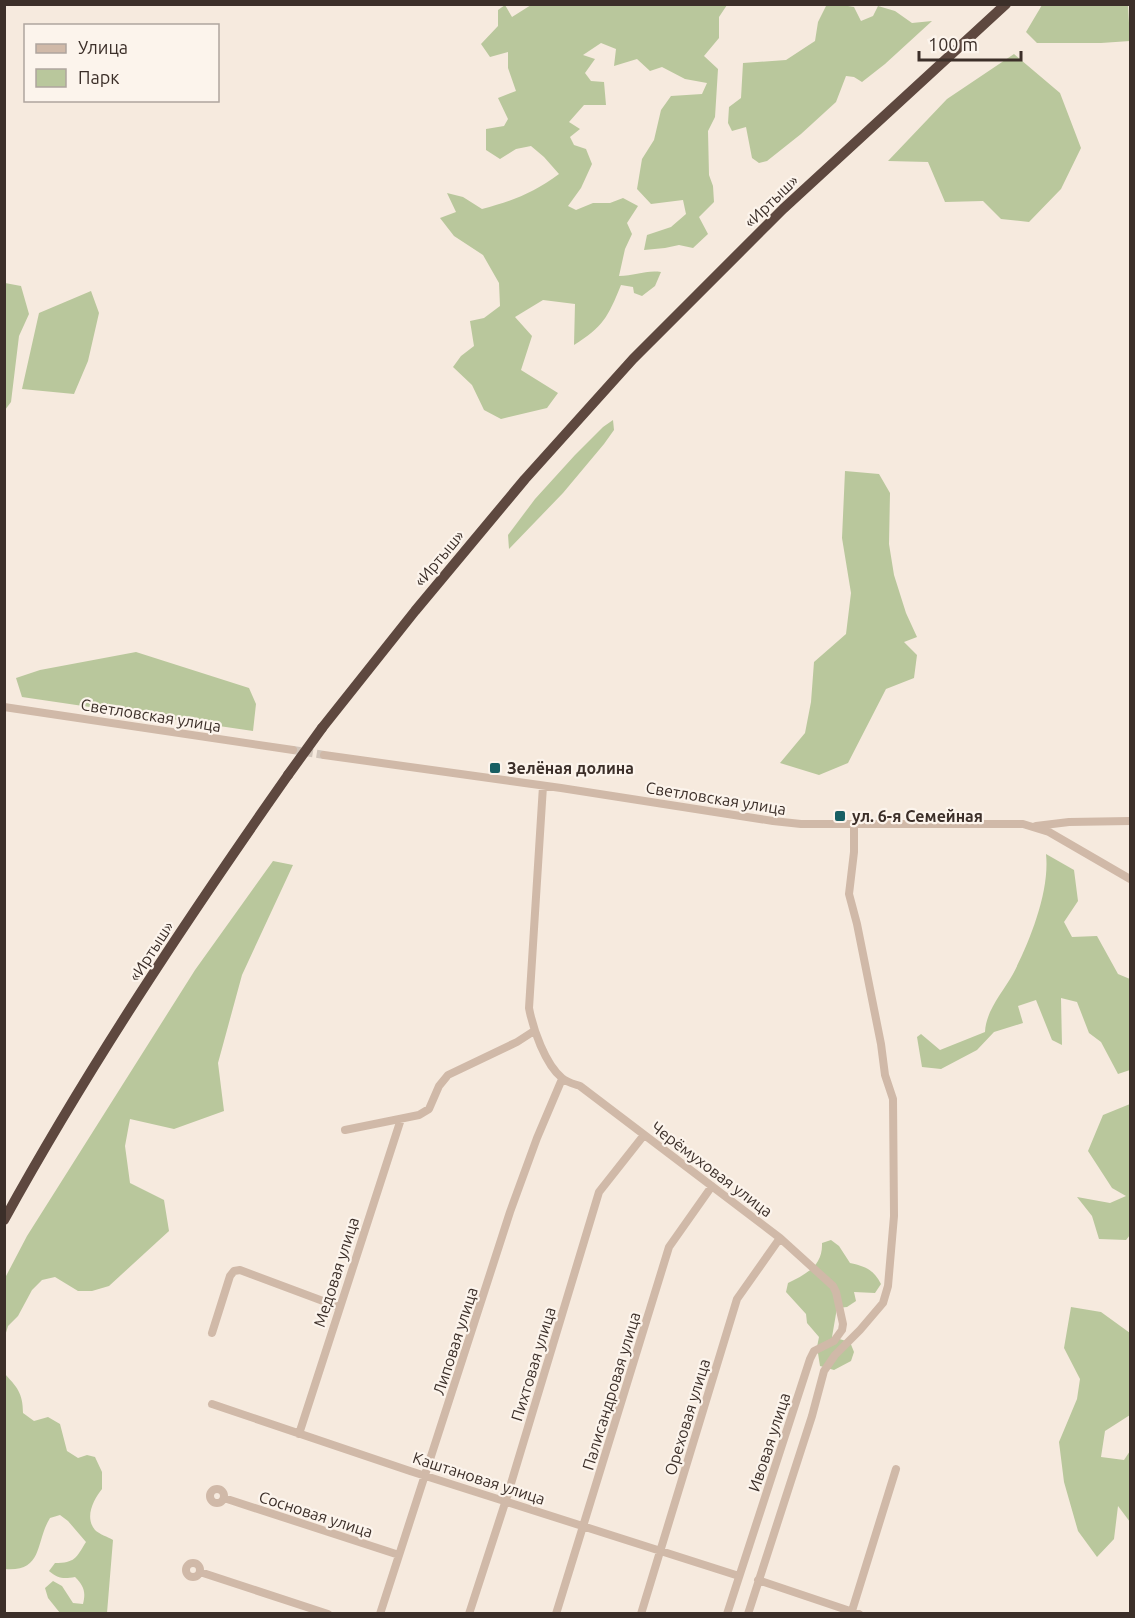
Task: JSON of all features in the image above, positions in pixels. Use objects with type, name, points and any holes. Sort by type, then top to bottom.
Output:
[{"type":"highway","name":"«Иртыш»","points":[[4,1220],[76,1097],[148,982],[288,775],[322,728],[415,611],[517,488],[633,359],[783,209],[1006,4]]},
{"type":"street","name":"Светловская улица","points":[[4,706],[293,750]]},
{"type":"street","name":"Светловская улица","points":[[324,755],[801,824],[1011,822],[1035,826]]},
{"type":"street","points":[[543,786],[529,1008],[534,1031],[562,1079]]},
{"type":"street","points":[[1035,826],[1069,822],[1131,822]]},
{"type":"street","name":"Ивовая улица","points":[[748,1614],[812,1416],[824,1371],[886,1297],[894,1216],[893,1099],[885,1075],[860,936],[849,894],[854,852],[854,824]]},
{"type":"street","points":[[1035,826],[1131,879]]},
{"type":"street","points":[[345,1130],[419,1115],[429,1109],[439,1086],[448,1076],[517,1042],[534,1031]]},
{"type":"street","name":"Черёмуховая улица","points":[[562,1079],[580,1086],[780,1238],[829,1282],[836,1292]]},
{"type":"street","name":"Липовая улица","points":[[381,1614],[510,1212],[562,1079]]},
{"type":"street","name":"Медовая улица","points":[[299,1434],[400,1119]]},
{"type":"street","name":"Пихтовая улица","points":[[469,1614],[599,1192],[644,1135]]},
{"type":"street","name":"Палисандровая улица","points":[[556,1614],[669,1247],[712,1186]]},
{"type":"street","name":"Ореховая улица","points":[[641,1614],[737,1299],[780,1238]]},
{"type":"street","points":[[212,1333],[230,1276],[234,1271],[240,1270],[339,1307]]},
{"type":"street","name":"Ивовая улица","points":[[727,1614],[810,1359],[814,1351],[834,1341],[842,1330],[843,1324],[836,1292]]},
{"type":"street","name":"Каштановая улица","points":[[212,1404],[739,1576]]},
{"type":"street","points":[[758,1581],[854,1613],[896,1469]]},
{"type":"street","name":"Сосновая улица","points":[[224,1498],[399,1555]]},
{"type":"street","points":[[200,1572],[328,1614]]},
{"type":"green space","points":[[505,5],[512,17],[531,5],[727,5],[719,17],[719,38],[704,56],[718,69],[715,117],[708,131],[709,175],[713,186],[714,202],[699,217],[708,234],[693,248],[679,245],[644,250],[647,235],[671,227],[686,214],[683,200],[651,204],[637,189],[642,159],[654,140],[661,110],[671,96],[702,94],[707,83],[685,79],[662,67],[650,71],[637,59],[614,66],[616,49],[601,43],[583,55],[595,59],[585,73],[591,81],[604,82],[606,105],[584,105],[569,122],[580,129],[570,137],[574,145],[586,149],[592,164],[581,188],[568,206],[576,210],[593,203],[610,203],[623,198],[638,206],[627,223],[632,234],[625,249],[619,276],[661,272],[655,286],[642,296],[634,293],[633,287],[621,285],[604,320],[592,333],[574,345],[575,304],[543,300],[515,317],[532,336],[521,370],[558,393],[547,408],[501,419],[484,410],[472,385],[453,367],[461,356],[474,346],[470,321],[484,318],[500,306],[499,283],[483,255],[454,236],[440,218],[456,212],[447,193],[463,197],[482,209],[522,196],[559,174],[531,146],[516,149],[500,159],[486,150],[486,129],[504,126],[508,119],[498,98],[516,91],[508,68],[508,52],[490,57],[481,44],[498,26],[498,10]]},
{"type":"green space","points":[[1042,5],[1128,5],[1130,41],[1037,43],[1026,32]]},
{"type":"green space","points":[[826,6],[854,7],[861,21],[873,16],[878,6],[895,11],[912,23],[932,21],[862,82],[854,77],[846,76],[836,102],[767,161],[759,163],[752,158],[746,127],[732,131],[728,123],[729,107],[741,98],[743,63],[786,60],[815,41],[818,22]]},
{"type":"green space","points":[[1014,54],[1060,93],[1081,148],[1061,189],[1029,222],[1001,219],[983,201],[945,202],[928,162],[888,161],[947,99]]},
{"type":"green space","points":[[5,283],[21,286],[29,314],[19,336],[11,402],[5,410]]},
{"type":"green space","points":[[91,291],[99,313],[88,361],[74,394],[22,389],[39,313]]},
{"type":"green space","points":[[613,420],[614,430],[604,444],[563,493],[509,549],[508,535],[535,499],[575,455]]},
{"type":"green space","points":[[845,471],[879,474],[890,493],[889,544],[894,575],[906,613],[917,637],[904,642],[917,655],[914,678],[886,689],[848,763],[819,775],[780,763],[805,733],[811,702],[814,662],[846,634],[851,593],[842,538]]},
{"type":"green space","points":[[136,652],[249,688],[256,704],[253,731],[22,697],[16,678],[40,670]]},
{"type":"green space","points":[[1046,854],[1074,870],[1078,901],[1064,922],[1072,937],[1097,936],[1118,974],[1130,979],[1130,1070],[1118,1074],[1101,1042],[1089,1033],[1077,1002],[1061,998],[1062,1045],[1052,1040],[1036,1000],[1018,1006],[1023,1023],[994,1032],[977,1050],[941,1069],[922,1067],[917,1037],[921,1034],[940,1050],[985,1032],[988,1016],[1013,974],[1032,931],[1045,884]]},
{"type":"green space","points":[[273,861],[293,865],[242,975],[218,1063],[224,1111],[174,1129],[130,1119],[125,1146],[130,1183],[164,1200],[169,1231],[109,1286],[92,1291],[78,1291],[55,1277],[42,1280],[32,1290],[18,1316],[8,1326],[5,1336],[5,1278],[27,1236],[195,970]]},
{"type":"green space","points":[[1130,1104],[1130,1235],[1126,1240],[1099,1239],[1092,1216],[1077,1197],[1110,1203],[1126,1196],[1112,1188],[1088,1151],[1103,1115]]},
{"type":"green space","points":[[831,1240],[839,1246],[850,1263],[868,1269],[881,1284],[875,1293],[854,1292],[856,1301],[847,1307],[837,1308],[832,1337],[850,1342],[854,1352],[851,1361],[834,1370],[820,1366],[817,1347],[819,1337],[807,1323],[806,1314],[786,1292],[788,1283],[807,1272],[820,1258],[822,1243]]},
{"type":"green space","points":[[1071,1307],[1101,1312],[1130,1333],[1130,1415],[1105,1431],[1101,1457],[1124,1460],[1130,1451],[1130,1522],[1118,1506],[1114,1539],[1097,1557],[1078,1531],[1064,1482],[1059,1442],[1077,1399],[1080,1379],[1064,1348]]},
{"type":"green space","points":[[4,1373],[18,1391],[22,1400],[23,1413],[34,1421],[48,1417],[60,1424],[67,1451],[78,1458],[87,1455],[95,1457],[102,1472],[102,1489],[93,1503],[90,1520],[95,1530],[113,1540],[107,1613],[60,1613],[48,1598],[45,1588],[53,1581],[62,1586],[73,1603],[83,1604],[84,1600],[84,1589],[75,1577],[61,1578],[49,1571],[55,1563],[71,1561],[86,1542],[60,1515],[50,1518],[32,1561],[18,1569],[5,1569]]},
{"type":"tunnel","points":[[293,750],[324,755]]},
{"type":"place","name":"Зелёная долина","points":[[495,768]]},
{"type":"place","name":"ул. 6-я Семейная","points":[[840,816]]}]
